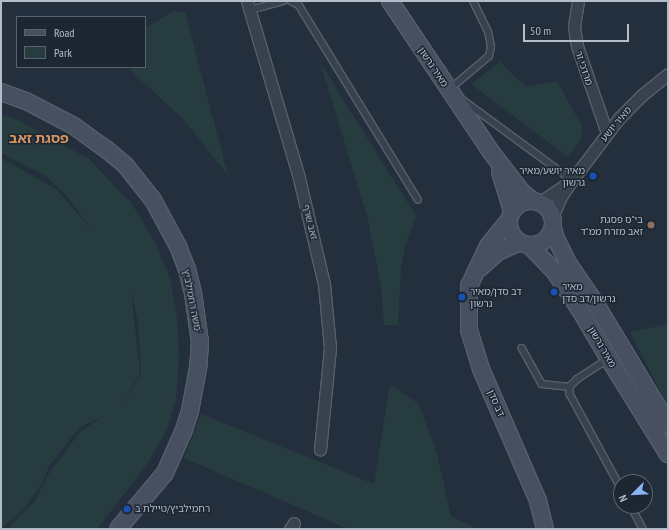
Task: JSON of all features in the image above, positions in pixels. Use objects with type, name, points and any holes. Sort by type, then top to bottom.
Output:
[{"type":"street","name":"מאיר גרשון","points":[[390,1],[491,152],[509,176],[536,201]]},
{"type":"street","name":"מרדכי זר","points":[[578,1],[574,28],[577,46],[608,133]]},
{"type":"street","name":"זאב שרף","points":[[248,5],[298,174],[324,284],[330,348],[329,374],[320,450]]},
{"type":"street","name":"מאיר יושע","points":[[553,222],[559,201],[572,180],[619,118],[642,95],[668,74]]},
{"type":"street","name":"משה רחמילביץ'","points":[[1,92],[26,101],[74,126],[106,149],[126,166],[153,200],[174,239],[187,269],[194,300],[200,342],[198,368],[190,411],[183,432],[164,473],[118,529]]},
{"type":"street","name":"מאיר גרשון","points":[[491,152],[506,189],[510,215]]},
{"type":"street","name":"מאיר יושע","points":[[536,201],[572,180]]},
{"type":"street","points":[[474,273],[498,252],[525,243],[542,242],[550,234],[553,222],[550,211],[536,201],[521,203],[510,215],[512,235],[525,243]]},
{"type":"street","name":"דב סדן","points":[[510,215],[488,246],[469,286],[469,330],[481,369],[538,501],[545,529]]},
{"type":"street","name":"מאיר גרשון","points":[[553,222],[556,239],[568,263],[594,301],[668,424]]},
{"type":"street","name":"מאיר גרשון","points":[[525,243],[556,272],[668,454]]},
{"type":"lane","points":[[248,5],[283,1]]},
{"type":"lane","points":[[291,1],[299,5],[418,199]]},
{"type":"lane","points":[[473,1],[488,32],[491,47],[489,56],[449,90],[572,180]]},
{"type":"lane","points":[[522,348],[542,384],[570,387]]},
{"type":"lane","points":[[609,359],[578,379],[570,387],[570,394],[613,474]]},
{"type":"lane","points":[[635,514],[643,529]]},
{"type":"green space","points":[[172,12],[185,12],[228,175],[183,119],[131,71],[132,68],[146,68],[146,27]]},
{"type":"green space","points":[[320,62],[416,216],[405,247],[401,269],[398,325],[384,325],[381,285],[367,216]]},
{"type":"green space","points":[[500,62],[526,87],[557,81],[583,128],[580,141],[568,157],[471,84]]},
{"type":"green space","points":[[1,114],[18,120],[89,159],[131,203],[155,242],[170,278],[177,317],[179,358],[176,399],[166,431],[147,464],[97,529],[7,529],[35,501],[48,475],[80,432],[104,416],[79,428],[49,466],[41,485],[23,510],[1,528],[1,158],[56,189],[90,228],[67,196],[46,176],[1,153]],"holes":[[[131,291],[138,322],[141,374],[122,404],[140,373]]]},
{"type":"green space","points":[[668,324],[668,407],[630,332]]},
{"type":"green space","points":[[390,384],[419,404],[437,454],[451,516],[477,529],[348,529],[184,458],[201,414],[374,484]]},
{"type":"place","name":"מאיר יושע/מאיר גרשון","points":[[593,176]]},
{"type":"place","name":"בי\"ס פסגת זאב מזרח ממ\"ד","points":[[651,225]]},
{"type":"place","name":"מאיר גרשון/דב סדן","points":[[554,292]]},
{"type":"place","name":"דב סדן/מאיר גרשון","points":[[462,297]]},
{"type":"place","name":"רחמילביץ/טיילת ב","points":[[127,509]]},
{"type":"district","name":"פסגת זאב","points":[[39,138]]}]
